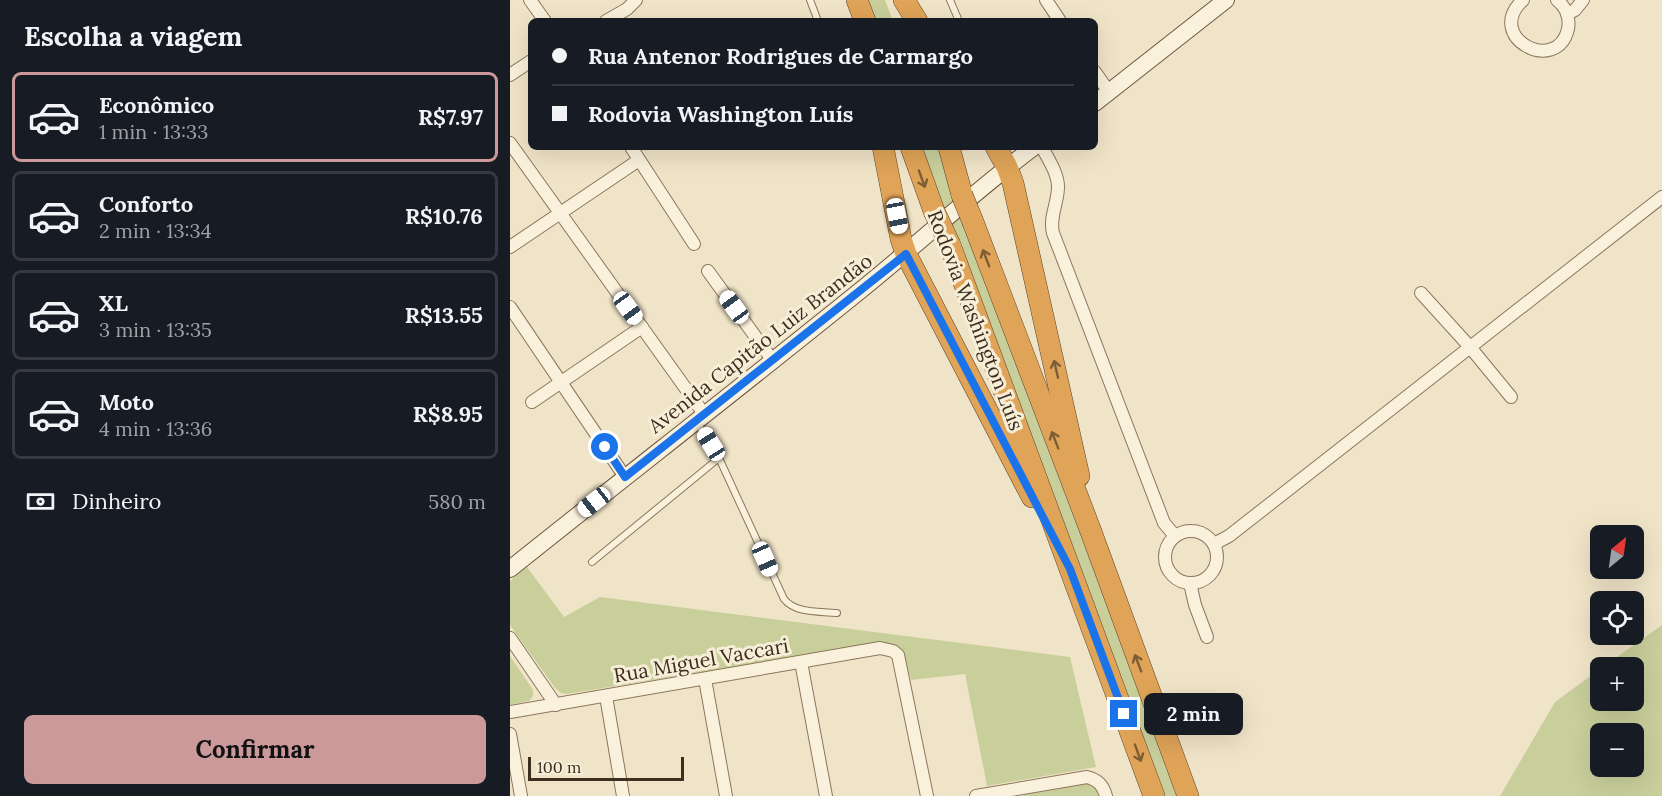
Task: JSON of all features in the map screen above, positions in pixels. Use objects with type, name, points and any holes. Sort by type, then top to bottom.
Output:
[{"type":"highway","points":[[855,0],[858,18]]},
{"type":"highway","points":[[855,0],[864,18]]},
{"type":"highway","points":[[893,0],[901,18]]},
{"type":"highway","points":[[904,0],[915,18]]},
{"type":"highway","points":[[885,150],[901,240],[906,254],[1070,569]]},
{"type":"highway","name":"Rodovia Washington Luís","points":[[911,150],[934,211],[950,245],[1154,796]]},
{"type":"highway","name":"Rodovia Washington Luís","points":[[950,150],[962,195],[1090,529],[1188,796]]},
{"type":"highway","points":[[998,150],[1013,183],[1090,529]]},
{"type":"main road","points":[[1098,100],[1226,0]]},
{"type":"main road","name":"Avenida Capitão Luiz Brandão","points":[[510,568],[773,361],[1030,150]]},
{"type":"street","points":[[530,0],[542,18]]},
{"type":"street","points":[[611,18],[627,9],[636,0]]},
{"type":"street","points":[[1046,0],[1058,18]]},
{"type":"street","points":[[1523,0],[1514,11],[1512,24],[1516,37],[1532,50],[1546,50],[1558,45],[1566,34],[1569,21],[1557,0]]},
{"type":"street","points":[[1567,14],[1575,10],[1582,0]]},
{"type":"street","points":[[510,75],[528,63]]},
{"type":"street","points":[[1098,76],[1109,92]]},
{"type":"street","points":[[510,143],[642,327],[700,418]]},
{"type":"street","points":[[633,150],[694,244]]},
{"type":"street","points":[[1043,150],[1056,177],[1058,187],[1051,224],[1053,233],[1164,523],[1175,536]]},
{"type":"street","points":[[510,247],[639,160]]},
{"type":"street","points":[[1214,544],[1229,536],[1662,197]]},
{"type":"street","points":[[708,271],[773,361]]},
{"type":"street","points":[[1421,293],[1470,347],[1511,398]]},
{"type":"street","points":[[510,307],[625,477]]},
{"type":"street","points":[[532,402],[642,327]]},
{"type":"street","points":[[1193,531],[1205,534],[1214,544],[1218,556],[1215,568],[1202,581],[1190,583],[1177,579],[1166,564],[1167,546],[1175,536],[1181,533],[1193,531]]},
{"type":"street","points":[[1190,583],[1194,605],[1207,637]]},
{"type":"street","points":[[510,638],[556,705]]},
{"type":"street","name":"Rua Miguel Vaccari","points":[[510,712],[880,648],[893,651],[898,655],[927,796]]},
{"type":"street","points":[[801,662],[826,796]]},
{"type":"street","points":[[705,679],[726,796]]},
{"type":"street","points":[[606,696],[623,796]]},
{"type":"street","points":[[510,734],[521,796]]},
{"type":"street","points":[[976,796],[1016,793],[1087,777],[1095,780],[1105,793]]},
{"type":"lane","points":[[810,0],[817,18]]},
{"type":"lane","points":[[950,0],[958,18]]},
{"type":"lane","points":[[700,418],[783,600],[797,609],[837,613]]},
{"type":"lane","points":[[592,562],[719,458]]},
{"type":"green space","points":[[864,0],[885,0],[892,18],[870,18]]},
{"type":"green space","points":[[919,150],[940,150],[953,200],[942,210]]},
{"type":"green space","points":[[960,216],[1183,796],[1162,796],[947,226]]},
{"type":"green space","points":[[527,567],[564,617],[600,597],[1070,657],[1096,767],[987,786],[965,674],[911,680],[903,653],[879,643],[567,694],[561,693],[510,625],[510,581]]},
{"type":"green space","points":[[1662,625],[1662,796],[1500,796],[1555,702],[1590,676],[1590,711],[1644,711],[1644,657],[1617,657],[1634,645],[1644,645],[1644,638]]},
{"type":"green space","points":[[510,656],[533,690],[533,696],[529,701],[510,705]]},
{"type":"green space","points":[[1079,781],[1095,785],[1103,796],[1023,796],[1030,792]]},
{"type":"route","points":[[605,447],[625,477],[906,254],[1070,569],[1124,714]]}]
